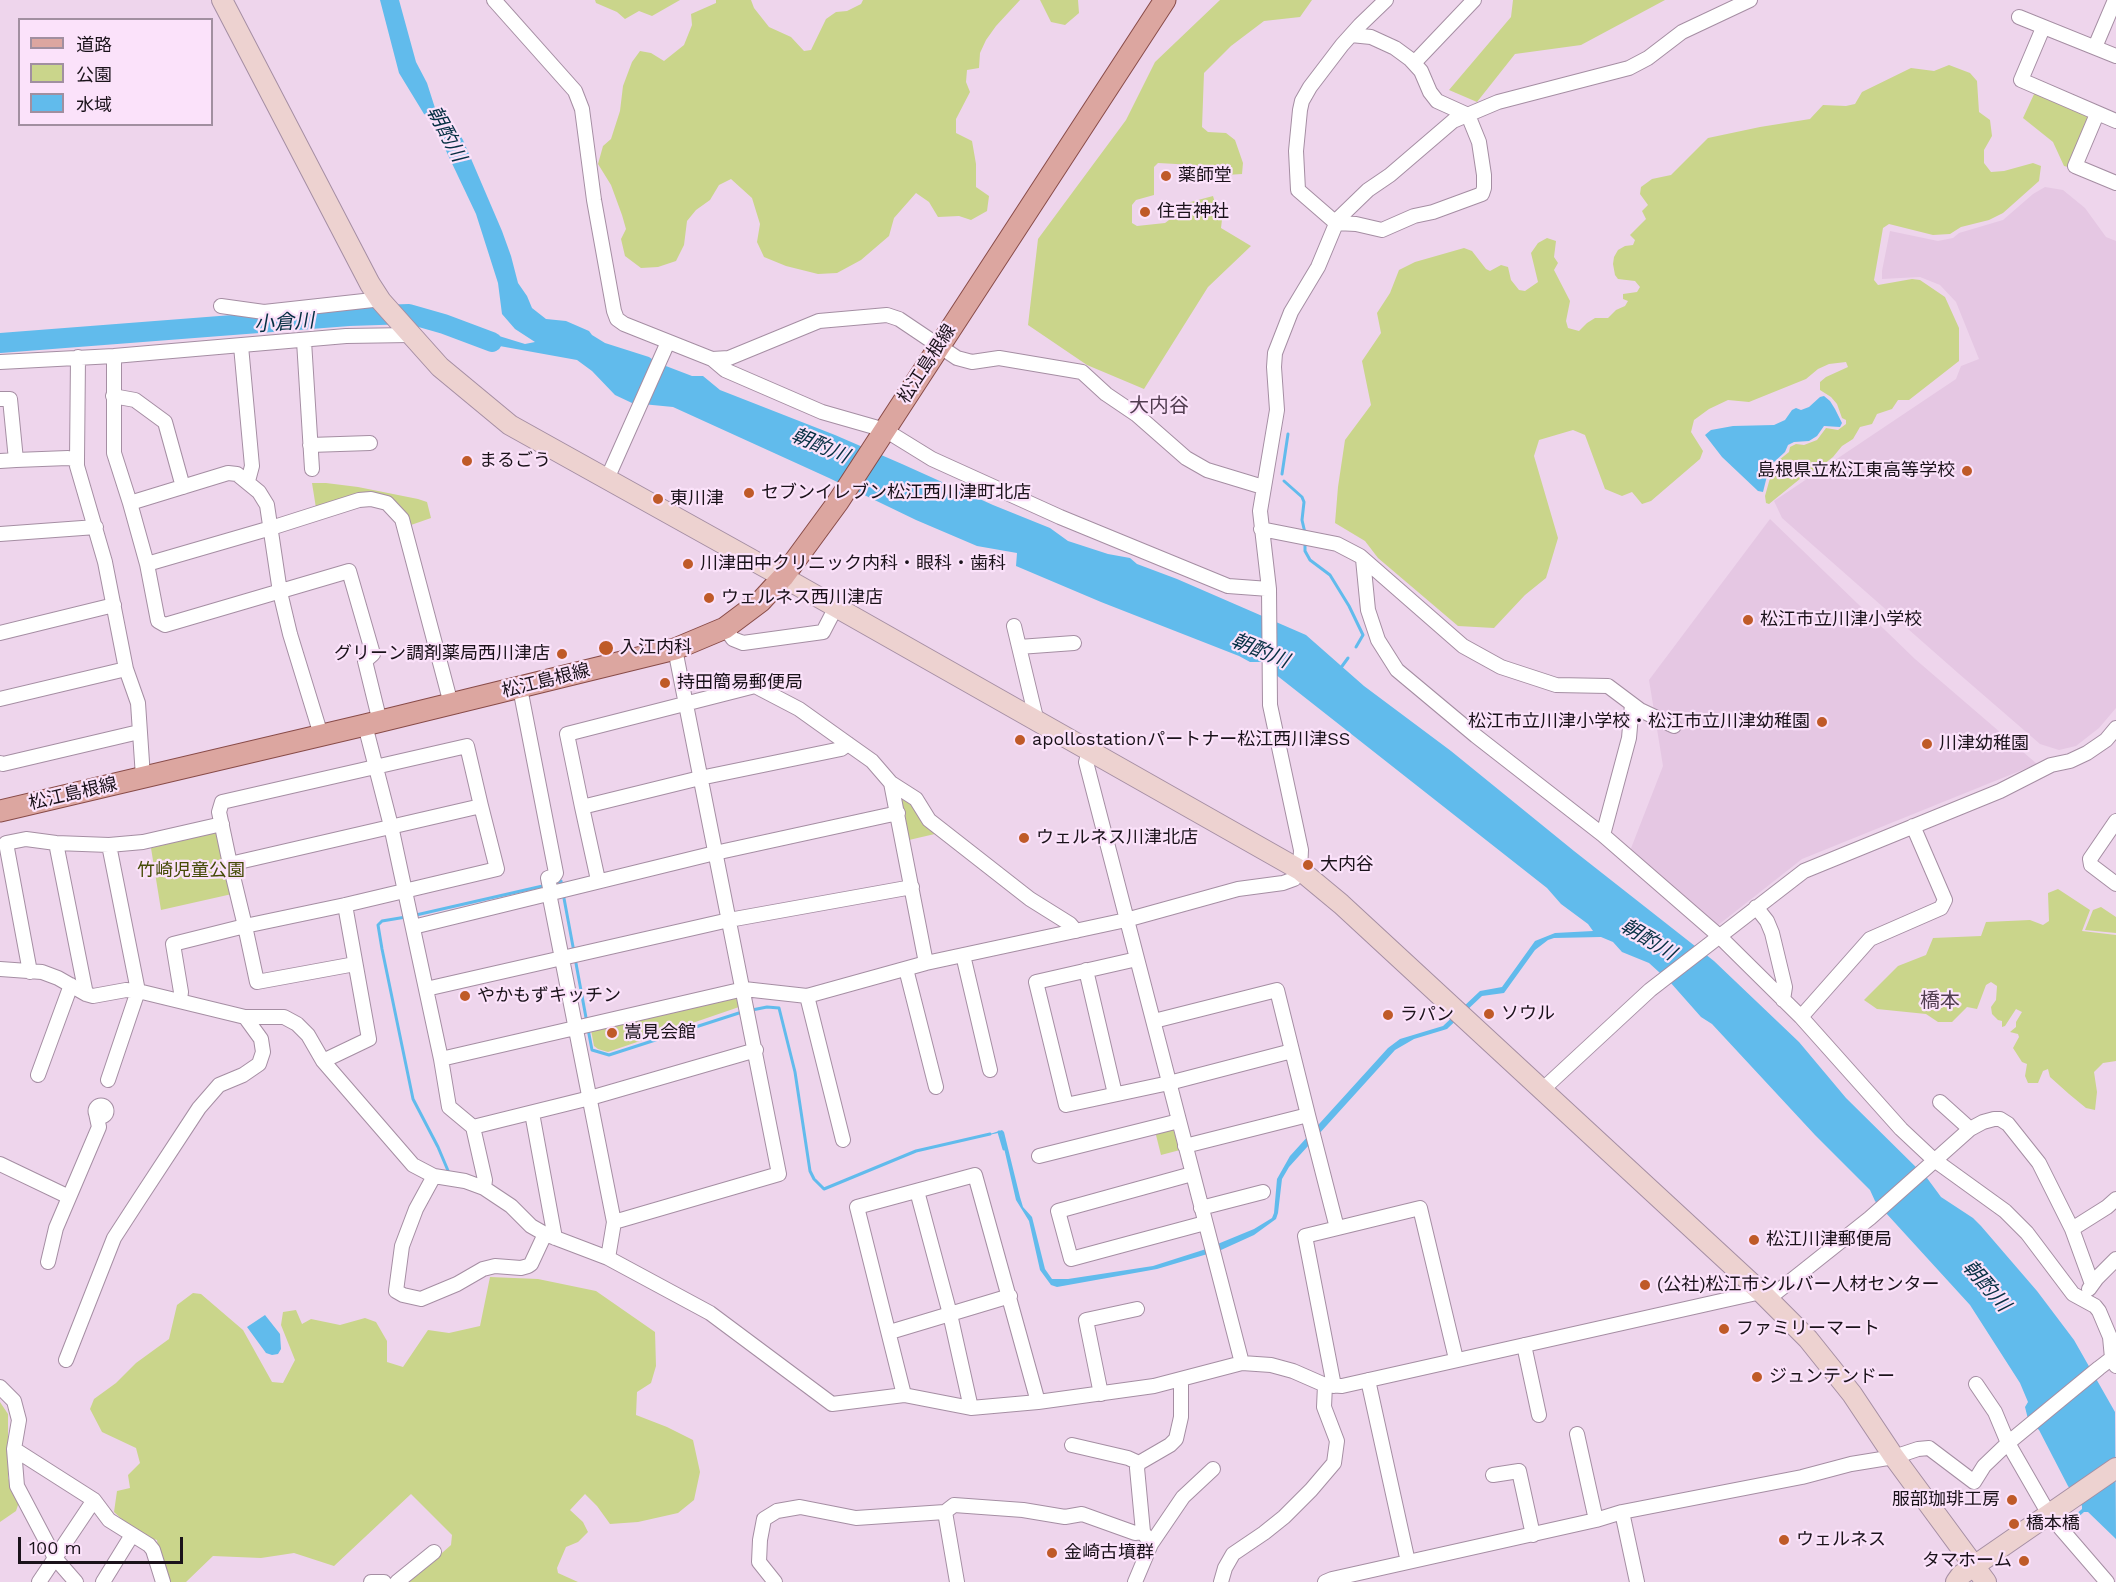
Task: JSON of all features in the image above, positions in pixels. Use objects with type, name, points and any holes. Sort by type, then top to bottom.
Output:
[{"type":"main road","name":"松江島根線","points":[[0,812],[675,649],[725,628],[761,601],[783,577],[838,502],[1166,0]]},
{"type":"street","points":[[222,0],[377,301],[440,367],[510,425],[1300,870],[1341,904],[1765,1295],[1808,1339],[1832,1368],[1980,1574]]},
{"type":"street","points":[[494,0],[575,91],[582,109],[594,200],[617,319],[666,346],[712,359],[729,358],[819,321],[887,315],[899,319],[957,358],[972,362],[999,358],[1082,372],[1107,394],[1137,415],[1186,458],[1207,470],[1263,487]]},
{"type":"street","points":[[1352,35],[1382,40],[1395,48],[1421,71],[1430,92],[1437,101],[1468,115],[1482,159],[1485,188],[1482,194],[1433,212],[1414,216],[1382,230],[1356,224],[1336,223],[1298,190],[1296,151],[1302,102],[1310,87],[1352,35],[1386,0]]},
{"type":"street","points":[[1414,63],[1474,0]]},
{"type":"street","points":[[441,1059],[744,989],[807,996],[926,963],[1126,920],[1238,889],[1283,883],[1294,879],[1300,870],[1301,850],[1269,694],[1269,595],[1267,562],[1261,529],[1263,487],[1271,456],[1277,411],[1275,353],[1291,312],[1318,267],[1336,223],[1345,210],[1453,121],[1516,97],[1629,68],[1648,58],[1682,32],[1750,0]]},
{"type":"street","points":[[2095,47],[2115,0]]},
{"type":"street","points":[[2019,17],[2116,56]]},
{"type":"street","points":[[2043,28],[2021,81],[2116,121]]},
{"type":"street","points":[[2097,114],[2075,166],[2116,183]]},
{"type":"street","points":[[221,306],[264,312],[377,301]]},
{"type":"street","points":[[0,362],[114,356],[408,332]]},
{"type":"street","points":[[304,340],[312,468]]},
{"type":"street","points":[[242,346],[252,466],[248,481]]},
{"type":"street","points":[[607,479],[666,346]]},
{"type":"street","points":[[114,356],[114,453],[147,564],[158,621],[165,625],[349,571],[373,654],[365,661],[376,766],[413,927],[449,1107],[474,1127],[484,1188]]},
{"type":"street","points":[[78,357],[76,460],[105,562],[126,669],[138,703],[143,777]]},
{"type":"street","points":[[712,359],[725,370],[881,435],[1113,539],[1228,586],[1269,595]]},
{"type":"street","points":[[113,396],[135,400],[165,422],[183,487]]},
{"type":"street","points":[[0,399],[10,399],[16,460]]},
{"type":"street","points":[[310,445],[370,443]]},
{"type":"street","points":[[0,461],[68,458],[76,460]]},
{"type":"street","points":[[130,503],[228,473],[237,474],[259,492],[267,505],[280,592],[290,634],[321,735]]},
{"type":"street","points":[[147,564],[360,500],[371,499],[387,503],[402,519],[451,704]]},
{"type":"street","points":[[0,534],[96,527]]},
{"type":"street","points":[[1261,529],[1337,544],[1363,559],[1463,646],[1502,667],[1556,685],[1608,686],[1640,710],[1674,726]]},
{"type":"street","points":[[1325,1582],[1596,1520],[1622,1512],[1802,1477],[1851,1464],[1894,1457],[1918,1449],[1929,1448],[1974,1482],[1984,1466],[2008,1443],[2099,1368],[2115,1361],[2110,1337],[2099,1311],[2095,1306],[2073,1294],[2026,1233],[2005,1211],[1930,1162],[1802,1017],[1604,835],[1476,736],[1397,670],[1378,640],[1368,610],[1363,559]]},
{"type":"street","points":[[0,633],[114,605]]},
{"type":"street","points":[[725,628],[733,639],[743,643],[823,632],[836,607]]},
{"type":"street","points":[[1014,626],[1037,722]]},
{"type":"street","points":[[1019,648],[1074,643]]},
{"type":"street","points":[[614,1222],[779,1174],[675,649]]},
{"type":"street","points":[[0,699],[126,669]]},
{"type":"street","points":[[598,880],[567,734],[755,686],[799,709],[872,761],[891,783],[916,799],[930,820],[1030,899],[1070,924],[1076,931]]},
{"type":"street","points":[[520,688],[556,873],[548,878],[553,889],[570,956],[584,1026],[590,1098],[614,1222],[608,1258]]},
{"type":"street","points":[[1604,835],[1629,738],[1632,704]]},
{"type":"street","points":[[1542,1090],[1650,990],[1804,871],[2000,792],[2051,765],[2070,761],[2106,740],[2116,728]]},
{"type":"street","points":[[0,763],[139,732]]},
{"type":"street","points":[[582,807],[700,778],[841,749],[848,744]]},
{"type":"street","points":[[180,1000],[181,992],[173,944],[245,926],[497,869],[467,746],[222,802],[219,812],[245,926],[257,982],[355,964]]},
{"type":"street","points":[[1089,751],[1086,762],[1126,920],[1155,1021],[1242,1364]]},
{"type":"street","points":[[891,783],[926,963]]},
{"type":"street","points":[[231,864],[481,806]]},
{"type":"street","points":[[413,927],[553,889],[898,813]]},
{"type":"street","points":[[2116,821],[2090,859],[2091,865],[2116,884]]},
{"type":"street","points":[[30,972],[6,843],[26,839],[56,843],[109,845],[143,842],[222,824]]},
{"type":"street","points":[[1802,1017],[1870,939],[1941,908],[1945,900],[1913,826]]},
{"type":"street","points":[[56,843],[86,994]]},
{"type":"street","points":[[108,1080],[138,991],[109,845]]},
{"type":"street","points":[[426,989],[729,920],[912,886]]},
{"type":"street","points":[[323,1060],[369,1040],[345,905]]},
{"type":"street","points":[[1756,907],[1767,921],[1772,933],[1785,987],[1783,1000]]},
{"type":"street","points":[[963,955],[990,1070]]},
{"type":"street","points":[[1137,959],[1036,982],[1066,1105],[1169,1083],[1292,1051]]},
{"type":"street","points":[[0,969],[50,975],[93,996],[126,990],[138,991],[245,1017],[284,1017],[297,1024],[308,1035],[323,1060],[413,1165],[434,1176],[465,1181],[484,1188],[511,1206],[531,1226],[550,1236],[608,1258],[710,1313],[832,1404],[904,1395],[971,1408],[1038,1402],[1181,1381],[1242,1364],[1284,1368],[1330,1386],[1368,1380],[1456,1359],[1765,1295],[1870,1218],[1930,1162],[1970,1129],[1994,1119],[2000,1119],[2008,1124],[2039,1164],[2072,1229],[2092,1284]]},
{"type":"street","points":[[906,969],[936,1087]]},
{"type":"street","points":[[1086,970],[1115,1094]]},
{"type":"street","points":[[38,1075],[71,986]]},
{"type":"street","points":[[1155,1021],[1277,990],[1337,1228]]},
{"type":"street","points":[[807,996],[843,1140]]},
{"type":"street","points":[[66,1360],[114,1238],[199,1108],[219,1085],[243,1075],[259,1064],[263,1052],[261,1039],[245,1017]]},
{"type":"street","points":[[474,1127],[590,1098],[756,1050]]},
{"type":"street","points":[[1940,1102],[1970,1129]]},
{"type":"street","points":[[48,1262],[56,1228],[99,1127],[96,1113]]},
{"type":"street","points":[[434,1176],[416,1209],[402,1246],[396,1291],[421,1299],[457,1284],[483,1269],[495,1266],[521,1268],[528,1266],[550,1236],[532,1113]]},
{"type":"street","points":[[1185,1146],[1308,1115]]},
{"type":"street","points":[[1038,1156],[1179,1121]]},
{"type":"street","points":[[0,1164],[69,1197]]},
{"type":"street","points":[[1192,1174],[1058,1211],[1071,1258],[1205,1223]]},
{"type":"street","points":[[904,1395],[857,1207],[975,1175],[1038,1402]]},
{"type":"street","points":[[917,1191],[950,1314],[971,1408]]},
{"type":"street","points":[[1201,1208],[1263,1192]]},
{"type":"street","points":[[2072,1229],[2116,1199]]},
{"type":"street","points":[[1221,1582],[1225,1568],[1233,1554],[1284,1517],[1334,1463],[1337,1441],[1324,1407],[1330,1386],[1305,1236],[1420,1208],[1456,1359]]},
{"type":"street","points":[[2083,1300],[2092,1284],[2116,1259]]},
{"type":"street","points":[[890,1332],[1010,1296]]},
{"type":"street","points":[[1101,1394],[1086,1320],[1137,1309]]},
{"type":"street","points":[[1524,1345],[1539,1414]]},
{"type":"street","points":[[1368,1380],[1408,1562]]},
{"type":"street","points":[[1135,1582],[1147,1538],[1137,1468],[1139,1463],[1176,1439],[1181,1417],[1181,1381]]},
{"type":"street","points":[[1976,1384],[1995,1412],[2008,1443],[2107,1582]]},
{"type":"street","points":[[0,1387],[14,1401],[19,1420],[14,1449],[17,1486],[55,1558],[76,1582]]},
{"type":"street","points":[[1577,1434],[1596,1520]]},
{"type":"street","points":[[1072,1445],[1128,1458],[1139,1463]]},
{"type":"street","points":[[14,1449],[94,1500],[109,1521],[149,1545],[153,1550],[163,1582]]},
{"type":"street","points":[[1956,1582],[1961,1575],[1980,1574],[2056,1510],[2116,1468]]},
{"type":"street","points":[[1147,1538],[1183,1497],[1213,1469]]},
{"type":"street","points":[[1493,1475],[1520,1471],[1533,1534]]},
{"type":"street","points":[[39,1582],[94,1500]]},
{"type":"street","points":[[775,1582],[759,1562],[764,1519],[777,1511],[800,1507],[856,1518],[945,1512],[954,1505],[1023,1510],[1065,1517],[1082,1515],[1147,1538]]},
{"type":"street","points":[[945,1512],[957,1582]]},
{"type":"street","points":[[1622,1512],[1637,1582]]},
{"type":"street","points":[[103,1582],[132,1535]]},
{"type":"street","points":[[397,1582],[434,1552]]},
{"type":"street","points":[[370,1582],[384,1582]]},
{"type":"shaded area","name":"島根県立松江東高等学校","points":[[2045,187],[2063,190],[2085,208],[2106,237],[2116,241],[2116,708],[2099,728],[2076,746],[2059,750],[2040,744],[1958,673],[1782,518],[1774,501],[1956,379],[1961,366],[1979,359],[1956,302],[1940,285],[1920,277],[1882,279],[1890,231],[1938,241],[1953,238],[1959,233],[2003,220],[2033,194]]},
{"type":"shaded area","name":"松江市立川津小学校・松江市立川津幼稚園","points":[[1770,519],[1915,659],[2037,764],[1802,859],[1717,926],[1628,856],[1663,766],[1649,680]]},
{"type":"green space","points":[[595,0],[680,0],[652,16],[639,11],[625,19],[617,12],[596,3]]},
{"type":"green space","points":[[716,0],[751,0],[754,8],[769,27],[791,37],[804,51],[811,50],[826,19],[836,12],[847,11],[861,4],[863,0],[1020,0],[986,40],[980,53],[979,68],[967,70],[966,82],[970,92],[956,119],[956,133],[972,141],[976,164],[976,187],[989,196],[987,211],[971,220],[959,216],[938,217],[929,202],[916,193],[894,218],[889,236],[861,260],[837,273],[818,274],[786,266],[764,257],[757,242],[760,224],[752,198],[731,179],[719,185],[710,200],[696,210],[687,221],[684,245],[676,261],[658,267],[641,268],[625,256],[621,239],[626,229],[622,215],[611,185],[598,164],[603,146],[611,139],[620,111],[623,86],[632,62],[640,51],[651,53],[664,61],[684,45],[692,25],[691,14],[716,3]]},
{"type":"green space","points":[[1040,0],[1078,0],[1079,13],[1065,25],[1051,22]]},
{"type":"green space","points":[[1220,0],[1312,0],[1300,17],[1264,21],[1231,46],[1204,73],[1202,127],[1208,132],[1226,133],[1235,140],[1243,163],[1242,174],[1226,175],[1194,165],[1158,163],[1154,167],[1154,195],[1136,200],[1132,205],[1132,223],[1137,226],[1165,223],[1169,220],[1172,207],[1213,196],[1216,206],[1223,211],[1221,228],[1251,246],[1208,287],[1144,389],[1087,365],[1028,325],[1038,239],[1126,120],[1155,62]]},
{"type":"green space","points":[[1513,0],[1665,0],[1581,45],[1515,54],[1477,102],[1449,90],[1511,17]]},
{"type":"green space","points":[[1949,65],[1970,73],[1977,81],[1979,112],[1990,120],[1992,136],[1984,150],[1984,163],[1991,172],[2033,163],[2041,166],[2039,181],[2003,213],[1989,220],[1961,227],[1950,234],[1933,235],[1889,224],[1883,228],[1874,280],[1878,285],[1912,279],[1920,280],[1945,297],[1959,328],[1959,361],[1909,400],[1898,400],[1892,409],[1877,414],[1872,424],[1860,427],[1853,439],[1842,446],[1819,468],[1806,474],[1769,504],[1766,503],[1765,496],[1772,471],[1779,460],[1789,452],[1790,447],[1817,440],[1826,428],[1838,430],[1846,424],[1837,404],[1820,390],[1820,382],[1848,367],[1846,362],[1829,364],[1818,369],[1806,379],[1749,402],[1728,400],[1709,409],[1694,420],[1691,432],[1703,451],[1700,459],[1651,501],[1642,504],[1632,492],[1622,496],[1605,489],[1585,435],[1573,430],[1539,440],[1534,456],[1558,538],[1546,578],[1525,595],[1494,628],[1458,626],[1378,558],[1365,541],[1335,523],[1345,440],[1371,405],[1362,361],[1381,333],[1377,313],[1390,293],[1399,270],[1415,262],[1464,248],[1472,251],[1490,271],[1501,265],[1508,267],[1511,280],[1519,290],[1525,291],[1538,282],[1531,253],[1538,243],[1547,238],[1556,241],[1554,257],[1558,263],[1554,270],[1570,301],[1566,321],[1568,328],[1579,331],[1595,318],[1608,318],[1616,310],[1625,306],[1628,301],[1623,299],[1623,294],[1637,292],[1640,287],[1635,281],[1618,279],[1613,264],[1618,250],[1633,245],[1635,240],[1630,235],[1646,219],[1642,211],[1648,205],[1640,194],[1641,187],[1652,179],[1671,175],[1708,138],[1810,119],[1823,105],[1855,104],[1862,92],[1911,68],[1934,71]]},
{"type":"green space","points":[[2035,92],[2086,114],[2088,121],[2068,167],[2064,166],[2053,142],[2023,118]]},
{"type":"green space","points":[[312,483],[358,487],[418,499],[427,502],[431,518],[411,525],[406,514],[387,497],[368,492],[316,508]]},
{"type":"green space","points":[[905,796],[939,833],[909,840],[899,797]]},
{"type":"green space","name":"竹崎児童公園","points":[[216,832],[232,894],[161,910],[151,848]]},
{"type":"green space","points":[[2058,889],[2090,910],[2082,931],[2116,935],[2116,1061],[2103,1063],[2094,1072],[2097,1092],[2095,1110],[2086,1108],[2069,1094],[2050,1077],[2048,1069],[2043,1071],[2038,1083],[2028,1083],[2025,1076],[2027,1064],[2022,1062],[2013,1048],[2019,1037],[2018,1034],[2010,1032],[2016,1027],[2016,1022],[2022,1012],[2016,1009],[2002,1027],[2002,1021],[1992,1014],[1991,1007],[1996,1000],[1997,986],[1991,982],[1986,985],[1977,1009],[1967,1007],[1952,1022],[1938,1022],[1926,1014],[1877,1009],[1864,1000],[1898,966],[1926,955],[1933,938],[1981,936],[1986,922],[2030,920],[2043,925],[2049,921],[2048,893]]},
{"type":"green space","points":[[2101,907],[2116,917],[2116,933],[2085,930],[2093,910]]},
{"type":"green space","points":[[730,997],[738,1000],[739,1007],[608,1052],[594,1046],[591,1030]]},
{"type":"green space","points":[[1172,1126],[1180,1150],[1161,1155],[1155,1131]]},
{"type":"green space","points":[[490,1277],[538,1279],[596,1291],[655,1332],[656,1366],[651,1383],[637,1392],[636,1415],[693,1440],[700,1472],[694,1500],[678,1513],[638,1522],[610,1524],[585,1494],[570,1510],[583,1522],[588,1532],[578,1542],[566,1547],[557,1568],[558,1573],[578,1582],[409,1582],[451,1545],[452,1535],[411,1494],[334,1566],[294,1553],[261,1558],[213,1556],[186,1582],[170,1582],[162,1576],[157,1540],[140,1536],[114,1512],[117,1491],[130,1488],[128,1475],[140,1463],[136,1448],[102,1432],[90,1409],[94,1399],[116,1383],[136,1363],[169,1339],[177,1305],[193,1293],[201,1294],[243,1330],[272,1382],[283,1383],[295,1360],[281,1325],[283,1312],[296,1310],[302,1324],[311,1319],[340,1325],[365,1318],[376,1322],[387,1341],[387,1362],[403,1367],[428,1330],[449,1333],[480,1326]]},
{"type":"green space","points":[[0,1402],[8,1414],[8,1478],[19,1502],[16,1511],[0,1522]]},
{"type":"water","name":"朝酌川","points":[[380,0],[399,0],[416,62],[427,83],[435,108],[449,117],[463,140],[502,231],[518,283],[532,308],[546,319],[566,321],[589,331],[605,343],[649,357],[658,363],[692,376],[703,376],[720,390],[835,435],[1050,528],[1068,541],[1108,554],[1130,558],[1137,564],[1306,635],[1364,686],[1451,751],[1714,961],[1799,1042],[1846,1098],[1927,1178],[1941,1197],[1981,1226],[2037,1291],[2074,1340],[2115,1412],[2116,1539],[2088,1512],[2084,1512],[2076,1519],[2074,1516],[2082,1509],[2082,1506],[2068,1486],[2039,1430],[2028,1419],[2025,1407],[2028,1402],[2020,1383],[1970,1305],[1875,1201],[1870,1190],[1815,1135],[1712,1024],[1701,1017],[1670,982],[1649,963],[1622,952],[1613,942],[1601,937],[1548,940],[1535,950],[1504,993],[1482,996],[1447,1029],[1414,1039],[1395,1050],[1289,1167],[1282,1179],[1276,1219],[1254,1235],[1221,1250],[1157,1269],[1057,1287],[1051,1285],[1040,1270],[1029,1221],[1016,1200],[1001,1135],[998,1133],[984,1136],[1002,1130],[1004,1132],[1023,1207],[1032,1217],[1045,1269],[1052,1279],[1068,1279],[1153,1266],[1203,1250],[1254,1229],[1272,1218],[1277,1179],[1290,1156],[1388,1048],[1400,1039],[1443,1026],[1480,991],[1502,987],[1535,941],[1555,933],[1593,931],[1588,924],[1561,904],[1547,888],[1275,674],[1276,662],[1250,662],[1101,602],[1016,566],[1017,553],[977,546],[673,407],[632,403],[615,395],[592,371],[577,360],[494,345],[475,339],[461,329],[485,337],[499,336],[525,344],[535,342],[515,329],[502,314],[498,283],[476,214],[430,117],[424,114],[399,73]]},
{"type":"water","points":[[1824,396],[1835,409],[1842,423],[1840,427],[1824,426],[1817,436],[1809,441],[1794,442],[1788,445],[1768,472],[1763,492],[1758,491],[1722,457],[1705,435],[1711,430],[1733,426],[1774,425],[1785,420],[1792,410],[1809,407]]},
{"type":"water","points":[[265,1315],[280,1334],[281,1349],[278,1354],[266,1353],[247,1327]]},
{"type":"waterway","name":"小倉川","points":[[0,343],[349,316],[409,314],[492,342]]},
{"type":"waterway","points":[[1282,474],[1288,434]]},
{"type":"waterway","points":[[1284,481],[1302,497],[1304,502],[1302,520],[1305,533]]},
{"type":"waterway","points":[[1305,544],[1305,551],[1310,560],[1330,575],[1349,606],[1363,635],[1356,647]]},
{"type":"waterway","points":[[1340,669],[1348,658]]},
{"type":"waterway","points":[[553,883],[561,881],[562,887]]},
{"type":"waterway","points":[[416,915],[547,885]]},
{"type":"waterway","points":[[563,893],[574,952]]},
{"type":"waterway","points":[[406,917],[382,921],[378,925],[382,949],[413,1099],[449,1173]]},
{"type":"waterway","points":[[575,958],[587,1023]]},
{"type":"waterway","points":[[752,1010],[767,1007],[779,1008],[795,1072],[810,1171],[824,1189],[916,1151],[990,1134]]},
{"type":"waterway","points":[[588,1029],[592,1050],[609,1055],[742,1012]]},
{"type":"waterway","points":[[999,1132],[1004,1149]]},
{"type":"place","name":"薬師堂","points":[[1166,176]]},
{"type":"place","name":"住吉神社","points":[[1145,212]]},
{"type":"place","name":"まるごう","points":[[467,461]]},
{"type":"place","name":"島根県立松江東高等学校","points":[[1967,471]]},
{"type":"place","name":"セブンイレブン松江西川津町北店","points":[[749,493]]},
{"type":"place","name":"東川津","points":[[658,499]]},
{"type":"place","name":"川津田中クリニック内科・眼科・歯科","points":[[688,564]]},
{"type":"place","name":"ウェルネス西川津店","points":[[709,598]]},
{"type":"place","name":"松江市立川津小学校","points":[[1748,620]]},
{"type":"place","name":"入江内科","points":[[606,648]]},
{"type":"place","name":"グリーン調剤薬局西川津店","points":[[562,654]]},
{"type":"place","name":"持田簡易郵便局","points":[[665,683]]},
{"type":"place","name":"松江市立川津小学校・松江市立川津幼稚園","points":[[1822,722]]},
{"type":"place","name":"apollostationパートナー松江西川津SS","points":[[1020,740]]},
{"type":"place","name":"川津幼稚園","points":[[1927,744]]},
{"type":"place","name":"ウェルネス川津北店","points":[[1024,838]]},
{"type":"place","name":"大内谷","points":[[1308,865]]},
{"type":"place","name":"やかもずキッチン","points":[[465,996]]},
{"type":"place","name":"ソウル","points":[[1489,1014]]},
{"type":"place","name":"ラパン","points":[[1388,1015]]},
{"type":"place","name":"嵩見会館","points":[[612,1033]]},
{"type":"place","name":"松江川津郵便局","points":[[1754,1240]]},
{"type":"place","name":"(公社)松江市シルバー人材センター","points":[[1645,1285]]},
{"type":"place","name":"ファミリーマート","points":[[1724,1329]]},
{"type":"place","name":"ジュンテンドー","points":[[1757,1377]]},
{"type":"place","name":"服部珈琲工房","points":[[2012,1500]]},
{"type":"place","name":"橋本橋","points":[[2014,1524]]},
{"type":"place","name":"ウェルネス","points":[[1784,1540]]},
{"type":"place","name":"金崎古墳群","points":[[1052,1553]]},
{"type":"place","name":"タマホーム","points":[[2024,1561]]},
{"type":"district","name":"大内谷","points":[[1159,406]]},
{"type":"district","name":"橋本","points":[[1940,1001]]}]
